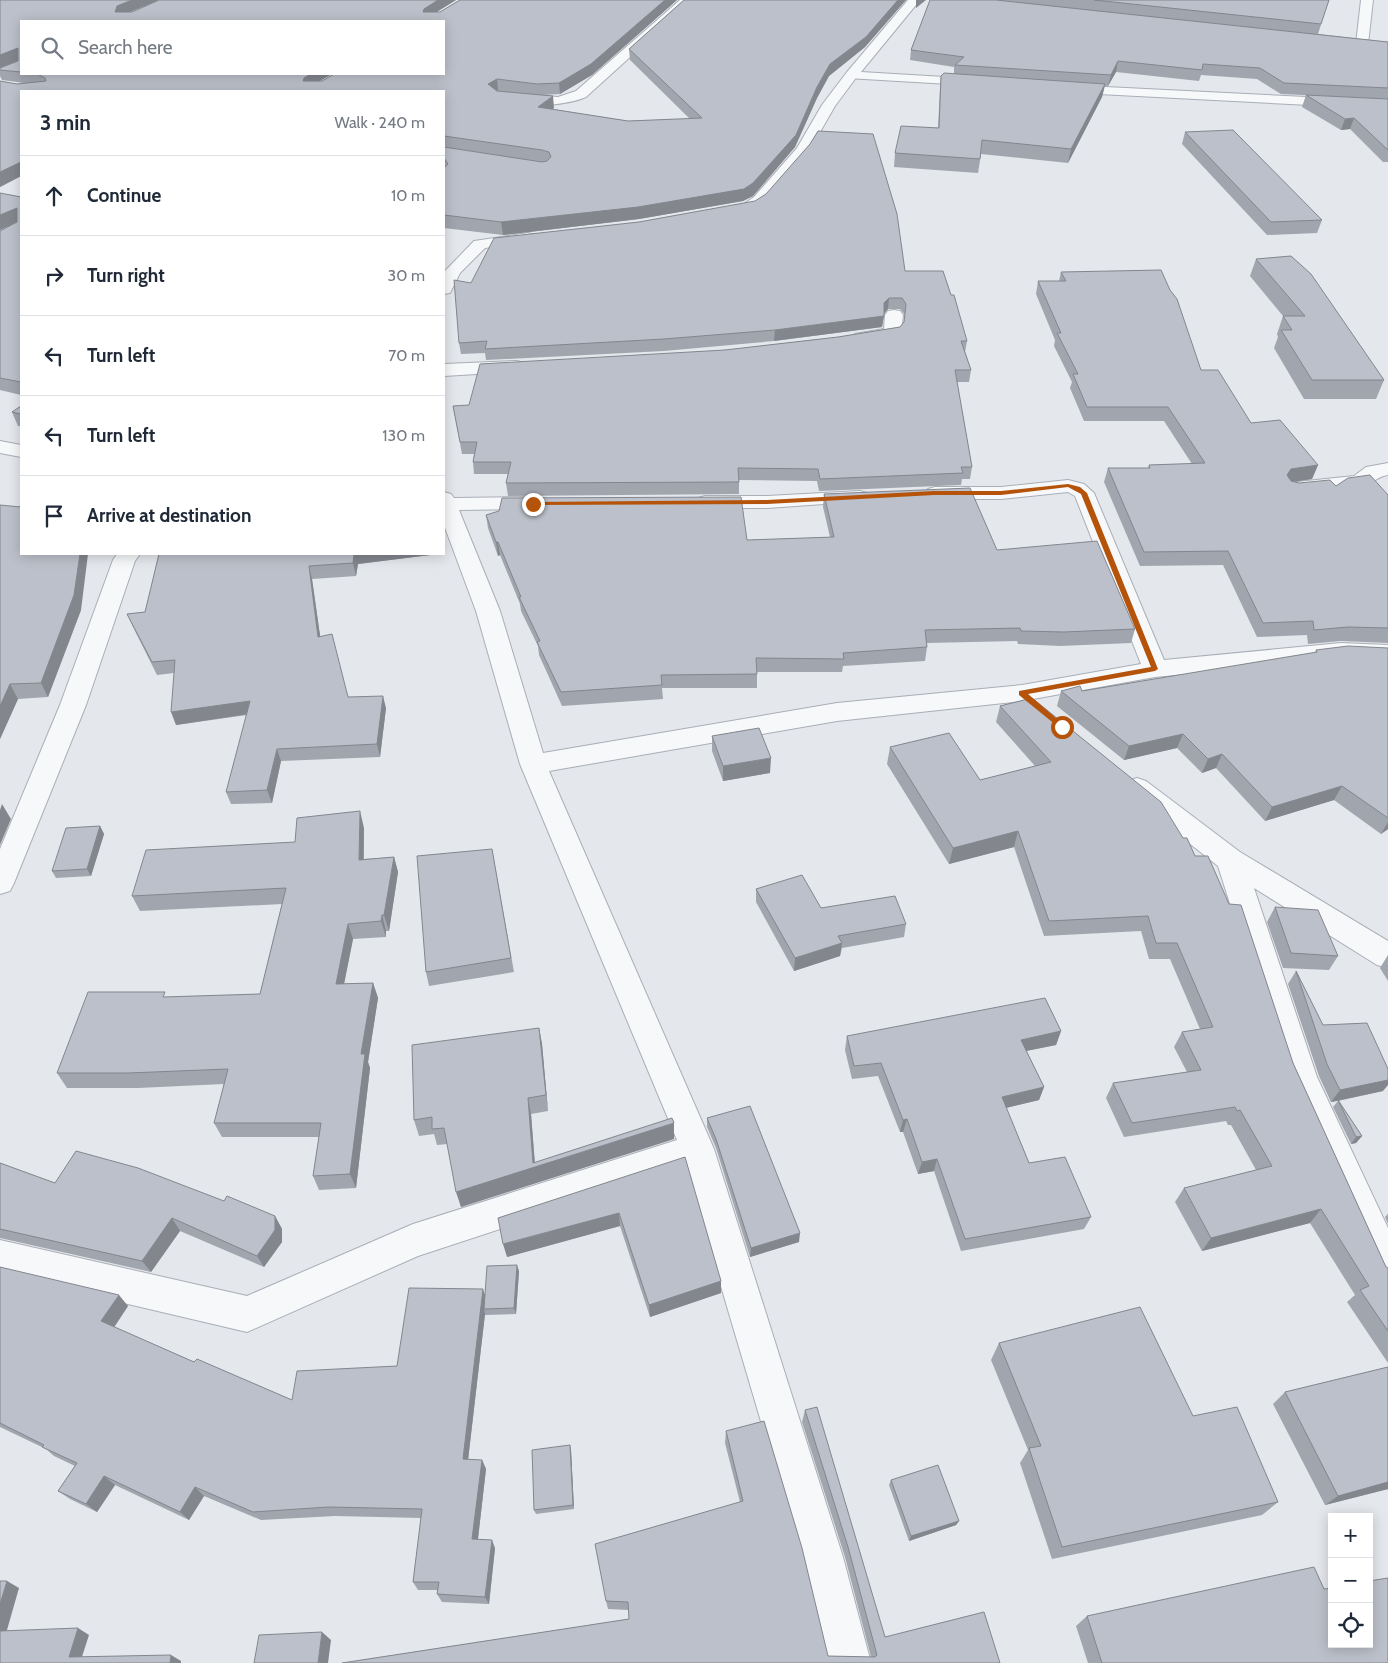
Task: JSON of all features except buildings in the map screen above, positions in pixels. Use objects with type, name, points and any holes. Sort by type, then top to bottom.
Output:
[{"type":"street","points":[[508,97],[555,102],[572,100],[687,0]]},
{"type":"street","points":[[714,214],[750,207],[759,200],[803,150],[829,105],[914,0]]},
{"type":"street","points":[[1362,44],[1367,0]]},
{"type":"street","points":[[852,75],[991,82],[863,62]]},
{"type":"street","points":[[1052,86],[1388,103]]},
{"type":"street","points":[[445,287],[453,272],[480,244],[545,236]]},
{"type":"street","points":[[846,340],[892,333],[894,315]]},
{"type":"street","points":[[445,370],[538,366]]},
{"type":"street","points":[[0,447],[20,451]]},
{"type":"street","points":[[1293,489],[1360,482],[1373,471],[1388,469]]},
{"type":"street","points":[[914,494],[1001,493],[1068,486],[1077,488],[1084,493],[1155,669]]},
{"type":"street","points":[[689,502],[767,502],[875,496]]},
{"type":"street","points":[[445,502],[552,503]]},
{"type":"street","points":[[445,504],[455,524],[488,612],[533,764],[697,1149],[822,1557],[848,1663]]},
{"type":"street","points":[[0,883],[73,705],[124,560],[128,555]]},
{"type":"street","points":[[533,764],[838,712],[1022,693],[1155,669],[1341,651],[1388,653]]},
{"type":"street","points":[[1022,693],[1048,716]]},
{"type":"street","points":[[1118,773],[1230,860],[1388,956]]},
{"type":"street","points":[[1230,860],[1301,1077],[1388,1267]]},
{"type":"street","points":[[0,1257],[247,1314],[413,1241],[697,1149]]},
{"type":"route","points":[[533,504],[767,502],[934,493],[1001,493],[1068,486],[1077,488],[1084,493],[1155,669],[1022,693],[1062,727]]}]
